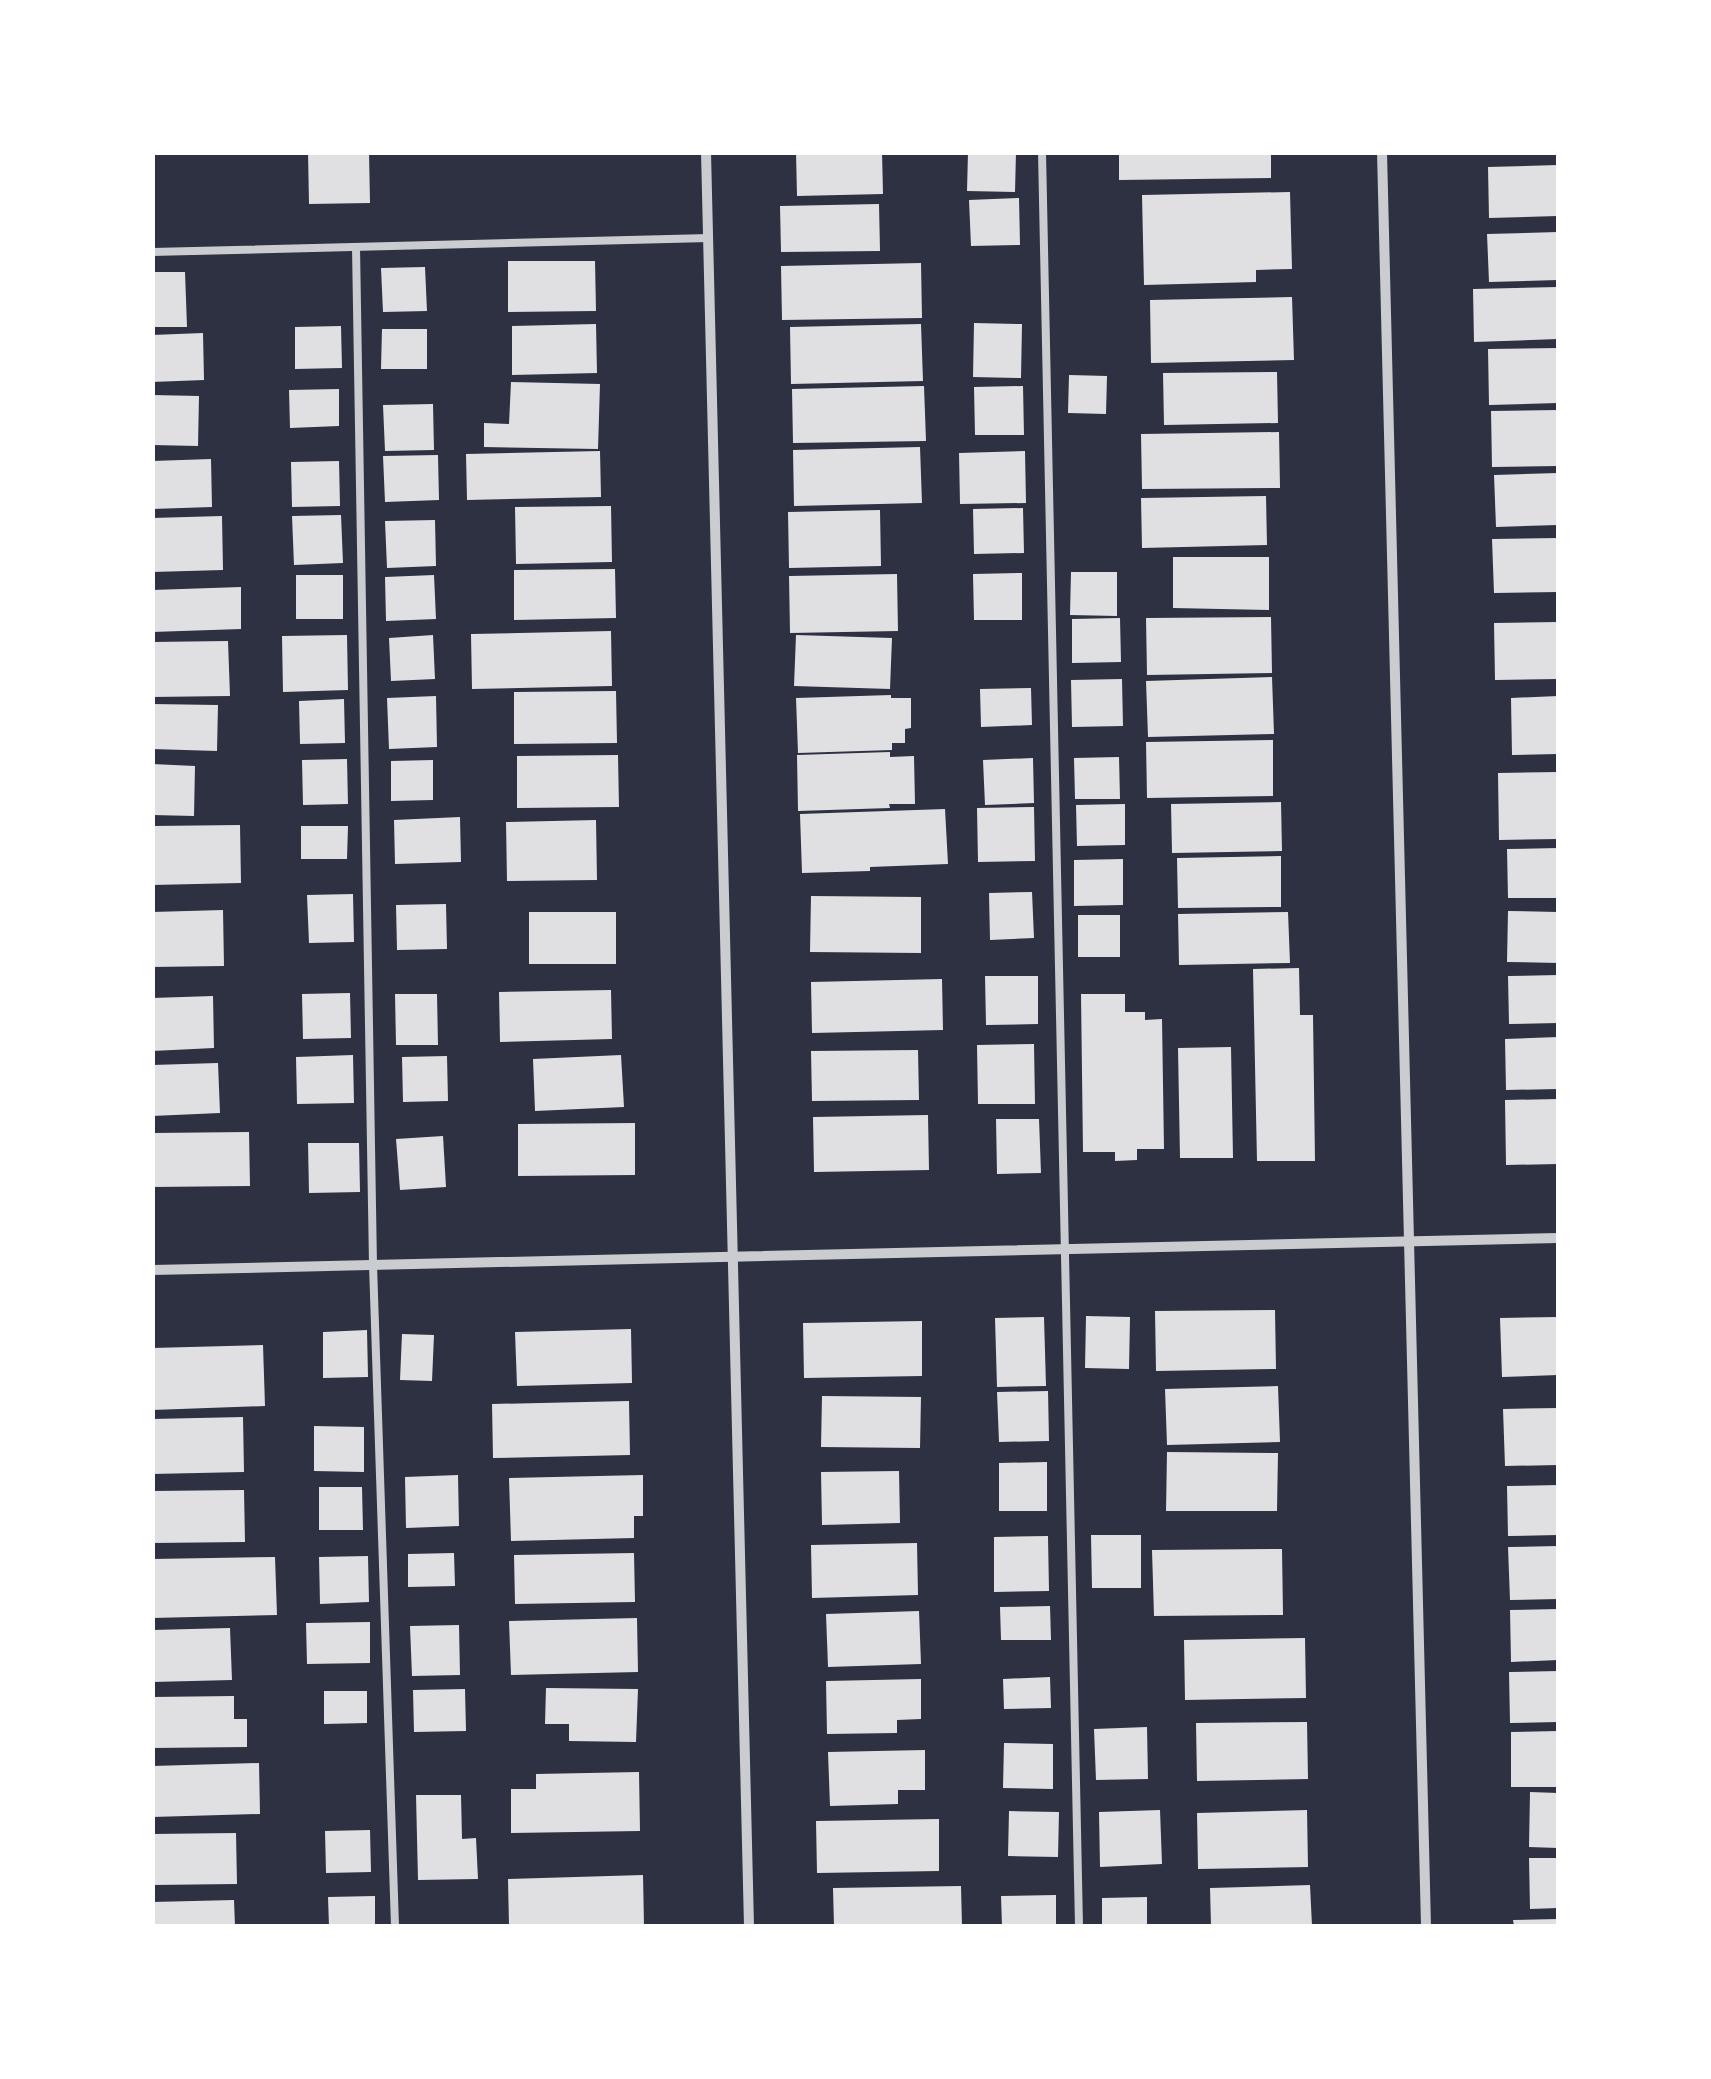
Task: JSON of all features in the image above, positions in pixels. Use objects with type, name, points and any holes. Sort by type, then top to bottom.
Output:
[{"type":"street","points":[[706,152],[749,1926]]},
{"type":"street","points":[[1382,152],[1426,1926]]},
{"type":"street","points":[[152,1270],[1558,1238]]},
{"type":"lane","points":[[1042,152],[1079,1926]]},
{"type":"lane","points":[[152,252],[709,238]]},
{"type":"lane","points":[[356,247],[374,1265],[396,1926]]},
{"type":"building","points":[[308,152],[369,152],[370,203],[309,204]]},
{"type":"building","points":[[796,152],[882,152],[883,194],[797,196]]},
{"type":"building","points":[[968,152],[1016,152],[1015,192],[967,191]]},
{"type":"building","points":[[1119,152],[1271,152],[1271,178],[1119,180]]},
{"type":"building","points":[[1558,165],[1558,216],[1489,218],[1488,167]]},
{"type":"building","points":[[1290,192],[1292,269],[1256,270],[1256,282],[1144,285],[1142,195]]},
{"type":"building","points":[[1019,198],[1020,245],[971,246],[969,200]]},
{"type":"building","points":[[879,204],[880,251],[781,252],[780,206]]},
{"type":"building","points":[[1558,232],[1558,280],[1489,282],[1487,234]]},
{"type":"building","points":[[508,261],[595,261],[596,311],[508,312]]},
{"type":"building","points":[[921,263],[922,318],[782,320],[781,266]]},
{"type":"building","points":[[425,267],[427,311],[383,312],[381,268]]},
{"type":"building","points":[[152,272],[185,272],[187,327],[152,327]]},
{"type":"building","points":[[1558,287],[1558,339],[1474,342],[1473,289]]},
{"type":"building","points":[[1292,297],[1294,360],[1151,363],[1150,300]]},
{"type":"building","points":[[974,323],[1022,324],[1021,378],[973,377]]},
{"type":"building","points":[[596,324],[597,373],[512,375],[512,326]]},
{"type":"building","points":[[921,324],[923,381],[791,384],[790,327]]},
{"type":"building","points":[[341,326],[342,368],[295,369],[295,327]]},
{"type":"building","points":[[382,329],[427,329],[427,369],[381,369]]},
{"type":"building","points":[[203,333],[204,380],[152,382],[152,335]]},
{"type":"building","points":[[1558,348],[1558,403],[1489,405],[1488,349]]},
{"type":"building","points":[[1277,372],[1278,423],[1164,425],[1163,373]]},
{"type":"building","points":[[1069,375],[1107,376],[1106,414],[1068,413]]},
{"type":"building","points":[[511,382],[600,384],[598,449],[484,447],[484,423],[509,424]]},
{"type":"building","points":[[924,386],[926,441],[793,443],[792,389]]},
{"type":"building","points":[[1023,386],[1024,435],[975,435],[974,387]]},
{"type":"building","points":[[339,389],[339,426],[290,428],[289,390]]},
{"type":"building","points":[[152,395],[199,396],[198,446],[152,445]]},
{"type":"building","points":[[433,404],[434,450],[385,451],[383,405]]},
{"type":"building","points":[[1558,410],[1558,466],[1492,467],[1491,411]]},
{"type":"building","points":[[1279,432],[1280,488],[1142,489],[1141,434]]},
{"type":"building","points":[[920,447],[922,503],[794,506],[793,450]]},
{"type":"building","points":[[600,451],[601,497],[467,500],[466,454]]},
{"type":"building","points":[[1025,451],[1026,503],[960,504],[959,453]]},
{"type":"building","points":[[438,455],[439,500],[385,502],[383,456]]},
{"type":"building","points":[[211,459],[212,507],[152,509],[152,461]]},
{"type":"building","points":[[339,461],[340,506],[292,507],[291,462]]},
{"type":"building","points":[[1558,473],[1558,525],[1496,527],[1494,475]]},
{"type":"building","points":[[1266,496],[1267,545],[1142,548],[1141,498]]},
{"type":"building","points":[[611,506],[612,562],[516,564],[515,507]]},
{"type":"building","points":[[1023,508],[1024,553],[974,554],[973,509]]},
{"type":"building","points":[[880,510],[881,566],[789,568],[788,512]]},
{"type":"building","points":[[341,515],[343,563],[294,565],[292,516]]},
{"type":"building","points":[[222,516],[223,570],[152,572],[152,518]]},
{"type":"building","points":[[435,520],[436,566],[387,568],[385,521]]},
{"type":"building","points":[[1558,538],[1558,592],[1494,593],[1492,539]]},
{"type":"building","points":[[1173,557],[1269,557],[1269,610],[1173,608]]},
{"type":"building","points":[[615,569],[616,618],[514,620],[514,570]]},
{"type":"building","points":[[1071,572],[1117,572],[1117,616],[1070,615]]},
{"type":"building","points":[[1022,573],[1022,620],[974,620],[973,574]]},
{"type":"building","points":[[897,574],[898,631],[790,633],[789,576]]},
{"type":"building","points":[[296,575],[343,575],[343,619],[296,619]]},
{"type":"building","points":[[434,575],[436,619],[386,621],[385,577]]},
{"type":"building","points":[[241,587],[241,629],[152,632],[152,590]]},
{"type":"building","points":[[1271,617],[1272,673],[1147,675],[1146,618]]},
{"type":"building","points":[[1120,618],[1121,662],[1072,663],[1072,619]]},
{"type":"building","points":[[1558,622],[1558,679],[1495,680],[1494,623]]},
{"type":"building","points":[[611,631],[612,686],[472,689],[471,634]]},
{"type":"building","points":[[347,635],[348,690],[283,692],[282,636]]},
{"type":"building","points":[[433,635],[435,679],[391,681],[389,638]]},
{"type":"building","points":[[796,635],[892,638],[890,689],[794,686]]},
{"type":"building","points":[[228,641],[230,696],[152,697],[152,642]]},
{"type":"building","points":[[1272,677],[1274,734],[1148,737],[1146,681]]},
{"type":"building","points":[[1122,679],[1123,726],[1072,727],[1071,680]]},
{"type":"building","points":[[1031,688],[1032,725],[981,727],[980,689]]},
{"type":"building","points":[[616,691],[617,743],[514,744],[514,692]]},
{"type":"building","points":[[436,696],[437,747],[389,749],[387,698]]},
{"type":"building","points":[[1558,696],[1558,754],[1512,755],[1511,698]]},
{"type":"building","points":[[796,698],[911,698],[911,728],[905,729],[905,743],[892,743],[892,750],[798,753]]},
{"type":"building","points":[[344,699],[345,743],[300,744],[299,701]]},
{"type":"building","points":[[152,704],[218,705],[217,751],[152,749]]},
{"type":"building","points":[[1273,740],[1273,796],[1147,798],[1146,742]]},
{"type":"building","points":[[890,752],[890,757],[914,756],[915,804],[798,811],[797,755]]},
{"type":"building","points":[[618,755],[619,807],[517,808],[517,756]]},
{"type":"building","points":[[1119,757],[1120,799],[1075,799],[1074,758]]},
{"type":"building","points":[[1033,758],[1034,803],[985,805],[983,760]]},
{"type":"building","points":[[347,759],[348,804],[303,805],[302,760]]},
{"type":"building","points":[[433,760],[433,800],[391,801],[391,761]]},
{"type":"building","points":[[152,764],[195,766],[194,816],[152,815]]},
{"type":"building","points":[[1558,772],[1558,839],[1499,840],[1498,773]]},
{"type":"building","points":[[1281,802],[1282,851],[1172,853],[1171,804]]},
{"type":"building","points":[[1125,804],[1125,845],[1077,846],[1076,805]]},
{"type":"building","points":[[1034,807],[1035,861],[978,862],[977,808]]},
{"type":"building","points":[[945,809],[948,864],[802,873],[800,814]]},
{"type":"building","points":[[460,817],[461,862],[395,864],[394,820]]},
{"type":"building","points":[[596,820],[597,880],[507,881],[506,822]]},
{"type":"building","points":[[240,825],[241,883],[152,885],[152,826]]},
{"type":"building","points":[[301,826],[348,826],[347,859],[301,859]]},
{"type":"building","points":[[1558,848],[1558,898],[1508,898],[1507,849]]},
{"type":"building","points":[[1281,856],[1281,907],[1178,908],[1177,858]]},
{"type":"building","points":[[1123,859],[1123,905],[1074,906],[1074,860]]},
{"type":"building","points":[[1032,892],[1034,938],[990,940],[989,893]]},
{"type":"building","points":[[353,894],[354,942],[309,943],[307,895]]},
{"type":"building","points":[[811,896],[921,897],[921,953],[810,952]]},
{"type":"building","points":[[446,904],[447,949],[397,950],[396,905]]},
{"type":"building","points":[[223,910],[224,966],[152,967],[152,912]]},
{"type":"building","points":[[1508,911],[1558,912],[1558,963],[1507,962]]},
{"type":"building","points":[[529,912],[616,912],[616,964],[529,964]]},
{"type":"building","points":[[1288,912],[1290,963],[1179,965],[1178,914]]},
{"type":"building","points":[[1078,915],[1120,915],[1120,957],[1078,957]]},
{"type":"building","points":[[1299,968],[1300,1015],[1313,1015],[1315,1161],[1257,1161],[1253,969]]},
{"type":"building","points":[[1558,975],[1558,1023],[1509,1024],[1508,976]]},
{"type":"building","points":[[985,976],[1038,976],[1038,1024],[986,1025]]},
{"type":"building","points":[[942,979],[943,1030],[812,1033],[811,982]]},
{"type":"building","points":[[611,990],[612,1039],[500,1042],[499,992]]},
{"type":"building","points":[[350,993],[351,1038],[303,1039],[302,994]]},
{"type":"building","points":[[395,994],[437,994],[438,1045],[396,1045]]},
{"type":"building","points":[[1081,994],[1125,994],[1125,1012],[1145,1012],[1145,1020],[1162,1019],[1164,1149],[1137,1149],[1137,1160],[1115,1161],[1115,1152],[1083,1152]]},
{"type":"building","points":[[213,996],[214,1048],[152,1051],[152,998]]},
{"type":"building","points":[[1558,1037],[1558,1089],[1506,1090],[1505,1039]]},
{"type":"building","points":[[1034,1044],[1035,1104],[978,1104],[977,1045]]},
{"type":"building","points":[[1231,1047],[1233,1158],[1180,1158],[1178,1048]]},
{"type":"building","points":[[918,1050],[919,1100],[812,1101],[811,1051]]},
{"type":"building","points":[[353,1055],[354,1103],[297,1104],[296,1057]]},
{"type":"building","points":[[621,1055],[624,1107],[535,1111],[533,1059]]},
{"type":"building","points":[[447,1056],[448,1101],[403,1102],[402,1057]]},
{"type":"building","points":[[218,1063],[220,1113],[152,1116],[152,1065]]},
{"type":"building","points":[[1558,1099],[1558,1164],[1506,1165],[1505,1100]]},
{"type":"building","points":[[928,1115],[929,1170],[814,1172],[813,1117]]},
{"type":"building","points":[[996,1119],[1039,1119],[1041,1173],[997,1174]]},
{"type":"building","points":[[635,1123],[635,1175],[518,1176],[518,1124]]},
{"type":"building","points":[[249,1132],[250,1186],[152,1187],[152,1133]]},
{"type":"building","points":[[443,1136],[446,1187],[400,1190],[396,1139]]},
{"type":"building","points":[[308,1143],[359,1143],[360,1192],[309,1193]]},
{"type":"building","points":[[1275,1310],[1276,1369],[1156,1371],[1155,1311]]},
{"type":"building","points":[[1086,1316],[1130,1317],[1129,1369],[1085,1368]]},
{"type":"building","points":[[1044,1317],[1046,1386],[997,1387],[995,1318]]},
{"type":"building","points":[[1558,1317],[1558,1375],[1502,1377],[1500,1318]]},
{"type":"building","points":[[922,1321],[922,1376],[804,1378],[803,1323]]},
{"type":"building","points":[[631,1329],[632,1383],[517,1386],[515,1332]]},
{"type":"building","points":[[367,1330],[368,1377],[323,1378],[323,1332]]},
{"type":"building","points":[[402,1334],[434,1335],[432,1381],[400,1380]]},
{"type":"building","points":[[263,1345],[265,1406],[152,1410],[152,1348]]},
{"type":"building","points":[[1278,1386],[1280,1442],[1167,1445],[1165,1389]]},
{"type":"building","points":[[1048,1391],[1049,1441],[999,1442],[997,1392]]},
{"type":"building","points":[[822,1396],[921,1397],[920,1448],[821,1447]]},
{"type":"building","points":[[629,1401],[630,1455],[493,1458],[492,1404]]},
{"type":"building","points":[[1558,1408],[1558,1465],[1505,1466],[1503,1409]]},
{"type":"building","points":[[243,1417],[244,1472],[152,1474],[152,1419]]},
{"type":"building","points":[[314,1426],[364,1427],[364,1472],[314,1471]]},
{"type":"building","points":[[1167,1452],[1278,1453],[1277,1511],[1166,1511]]},
{"type":"building","points":[[1047,1462],[1047,1511],[999,1511],[999,1463]]},
{"type":"building","points":[[899,1471],[900,1523],[822,1525],[821,1472]]},
{"type":"building","points":[[458,1475],[459,1526],[406,1528],[405,1477]]},
{"type":"building","points":[[643,1475],[643,1516],[634,1516],[634,1538],[511,1541],[509,1478]]},
{"type":"building","points":[[1558,1485],[1558,1535],[1508,1536],[1507,1486]]},
{"type":"building","points":[[319,1487],[362,1487],[363,1530],[319,1530]]},
{"type":"building","points":[[244,1490],[245,1542],[152,1543],[152,1491]]},
{"type":"building","points":[[1091,1535],[1141,1535],[1141,1588],[1092,1588]]},
{"type":"building","points":[[1048,1536],[1049,1591],[994,1592],[994,1537]]},
{"type":"building","points":[[917,1543],[918,1595],[812,1598],[811,1545]]},
{"type":"building","points":[[1558,1546],[1558,1599],[1510,1600],[1508,1547]]},
{"type":"building","points":[[1282,1549],[1283,1615],[1154,1616],[1152,1550]]},
{"type":"building","points":[[454,1553],[455,1586],[408,1587],[408,1554]]},
{"type":"building","points":[[634,1553],[635,1602],[515,1604],[514,1555]]},
{"type":"building","points":[[368,1556],[369,1602],[320,1604],[319,1557]]},
{"type":"building","points":[[275,1557],[277,1615],[152,1618],[152,1559]]},
{"type":"building","points":[[1050,1606],[1051,1640],[1001,1640],[1000,1607]]},
{"type":"building","points":[[1558,1609],[1558,1660],[1511,1662],[1510,1610]]},
{"type":"building","points":[[919,1611],[921,1664],[828,1667],[826,1614]]},
{"type":"building","points":[[637,1618],[638,1672],[511,1675],[509,1621]]},
{"type":"building","points":[[370,1622],[370,1663],[307,1664],[306,1623]]},
{"type":"building","points":[[459,1625],[460,1675],[412,1676],[410,1626]]},
{"type":"building","points":[[230,1628],[232,1680],[152,1682],[152,1630]]},
{"type":"building","points":[[1305,1638],[1306,1698],[1185,1700],[1184,1640]]},
{"type":"building","points":[[1558,1671],[1558,1722],[1510,1723],[1509,1672]]},
{"type":"building","points":[[1050,1677],[1051,1708],[1004,1709],[1003,1679]]},
{"type":"building","points":[[921,1679],[921,1719],[897,1720],[897,1733],[827,1734],[826,1681]]},
{"type":"building","points":[[546,1688],[638,1689],[636,1742],[569,1741],[569,1724],[545,1724]]},
{"type":"building","points":[[465,1689],[466,1731],[414,1732],[413,1690]]},
{"type":"building","points":[[324,1691],[367,1691],[367,1723],[324,1724]]},
{"type":"building","points":[[234,1696],[234,1719],[247,1719],[247,1747],[152,1748],[152,1697]]},
{"type":"building","points":[[1307,1722],[1308,1779],[1197,1781],[1196,1723]]},
{"type":"building","points":[[1147,1727],[1148,1779],[1096,1780],[1094,1729]]},
{"type":"building","points":[[1558,1731],[1558,1787],[1511,1787],[1511,1732]]},
{"type":"building","points":[[1004,1743],[1053,1744],[1053,1789],[1003,1788]]},
{"type":"building","points":[[925,1750],[925,1790],[898,1790],[898,1804],[830,1806],[828,1752]]},
{"type":"building","points":[[259,1763],[260,1814],[152,1817],[152,1766]]},
{"type":"building","points":[[639,1772],[640,1831],[511,1833],[511,1789],[536,1789],[536,1774]]},
{"type":"building","points":[[1530,1792],[1558,1793],[1558,1848],[1529,1847]]},
{"type":"building","points":[[416,1795],[461,1795],[462,1839],[476,1838],[478,1879],[418,1880]]},
{"type":"building","points":[[1160,1810],[1162,1864],[1100,1867],[1099,1812]]},
{"type":"building","points":[[1307,1810],[1308,1867],[1198,1869],[1197,1813]]},
{"type":"building","points":[[1009,1811],[1059,1812],[1058,1857],[1008,1856]]},
{"type":"building","points":[[939,1819],[939,1871],[817,1873],[816,1821]]},
{"type":"building","points":[[370,1830],[371,1872],[326,1873],[325,1831]]},
{"type":"building","points":[[236,1833],[237,1884],[152,1885],[152,1834]]},
{"type":"building","points":[[1529,1858],[1558,1858],[1558,1908],[1530,1909]]},
{"type":"building","points":[[643,1875],[644,1926],[509,1926],[508,1879]]},
{"type":"building","points":[[1310,1885],[1312,1926],[1211,1926],[1210,1888]]},
{"type":"building","points":[[961,1886],[962,1926],[834,1926],[833,1888]]},
{"type":"building","points":[[1056,1895],[1056,1926],[1002,1926],[1001,1896]]},
{"type":"building","points":[[375,1896],[375,1926],[329,1926],[328,1897]]},
{"type":"building","points":[[1147,1897],[1147,1926],[1102,1926],[1102,1898]]},
{"type":"building","points":[[234,1900],[235,1926],[152,1926],[152,1902]]},
{"type":"building","points":[[1558,1919],[1558,1926],[1514,1926],[1513,1920]]}]
